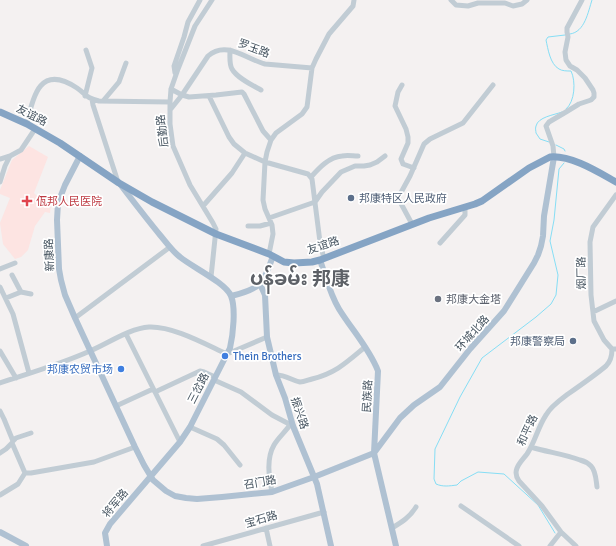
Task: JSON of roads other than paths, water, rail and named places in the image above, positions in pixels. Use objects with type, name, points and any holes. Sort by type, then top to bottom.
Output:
[{"type":"highway","name":"友谊路","points":[[0,112],[27,124],[60,143],[119,183],[152,202],[216,234],[271,255],[284,262],[294,263],[322,260],[412,224],[465,208],[482,201],[530,168],[554,157]]},
{"type":"highway","points":[[554,157],[564,158],[595,170],[616,182]]},
{"type":"main road","name":"新康路","points":[[80,156],[65,185],[58,203],[57,220],[59,269],[65,295],[75,318],[150,477]]},
{"type":"main road","name":"环城北路","points":[[374,453],[400,418],[410,408],[440,387],[470,348],[504,312],[534,263],[538,255],[543,236],[544,216],[554,157]]},
{"type":"main road","points":[[119,183],[170,247],[180,257],[219,283],[231,296],[246,292],[260,284],[266,274],[271,255]]},
{"type":"main road","name":"民族路","points":[[322,260],[332,296],[348,323],[373,359],[378,371],[374,453],[396,546]]},
{"type":"main road","name":"振兴路","points":[[260,284],[265,295],[267,337],[276,375],[285,398],[291,426],[319,491],[331,546]]},
{"type":"main road","name":"三岔路","points":[[150,477],[180,442],[190,426],[230,348],[232,340],[233,317],[231,296]]},
{"type":"main road","name":"召门路","points":[[150,477],[166,491],[175,496],[186,498],[222,497],[272,492],[374,453]]},
{"type":"main road","name":"将军路","points":[[107,546],[105,533],[110,524],[150,477]]},
{"type":"main road","points":[[0,532],[26,546]]},
{"type":"street","points":[[176,76],[174,66],[188,22],[200,0]]},
{"type":"street","points":[[170,102],[178,69],[195,26],[212,0]]},
{"type":"street","points":[[271,255],[273,234],[263,200],[267,152],[271,140],[276,133],[302,114],[307,107],[312,68],[329,34],[353,6],[354,0]]},
{"type":"street","points":[[451,0],[456,5],[468,6],[478,3],[505,3],[513,6],[522,4],[527,0]]},
{"type":"street","points":[[554,157],[553,146],[546,126],[548,122],[594,97],[593,90],[585,78],[577,70],[570,66],[566,60],[565,52],[567,28],[582,0]]},
{"type":"street","points":[[85,96],[92,68],[86,50]]},
{"type":"street","points":[[230,50],[231,65],[236,75],[260,90]]},
{"type":"street","name":"罗玉路","points":[[170,110],[182,96],[208,56],[217,51],[230,50],[265,64],[312,68]]},
{"type":"street","points":[[103,101],[119,82],[126,63]]},
{"type":"street","name":"后勤路","points":[[27,124],[31,106],[40,86],[43,82],[53,79],[59,79],[78,88],[85,96],[92,99],[103,101],[170,102],[170,124],[173,146],[190,184],[215,226],[216,234],[211,277]]},
{"type":"street","points":[[412,224],[398,198],[414,168],[424,144],[463,123],[493,84]]},
{"type":"street","points":[[402,85],[398,92],[395,106],[406,129],[408,143],[401,161],[403,164],[414,168]]},
{"type":"street","points":[[172,89],[182,96],[189,97],[242,92],[263,131],[271,140]]},
{"type":"street","points":[[209,96],[229,137],[234,144],[245,153],[265,162],[308,174],[311,177],[322,260]]},
{"type":"street","points":[[92,99],[119,183]]},
{"type":"street","points":[[0,159],[21,150],[35,129]]},
{"type":"street","points":[[203,206],[232,173],[245,153]]},
{"type":"street","points":[[0,182],[10,156]]},
{"type":"street","points":[[311,177],[329,160],[341,156],[358,156]]},
{"type":"street","points":[[248,226],[260,226],[315,202],[322,192],[341,172],[355,166],[370,165],[385,156]]},
{"type":"street","name":"烟厂路","points":[[614,349],[604,340],[594,320],[590,242],[595,223],[616,195]]},
{"type":"street","points":[[440,243],[465,215],[465,208]]},
{"type":"street","points":[[75,318],[170,247]]},
{"type":"street","points":[[0,269],[15,263]]},
{"type":"street","points":[[12,275],[21,292]]},
{"type":"street","points":[[0,287],[1,293],[6,298],[16,322],[29,373]]},
{"type":"street","points":[[6,298],[21,292],[31,294]]},
{"type":"street","points":[[593,312],[616,301]]},
{"type":"street","points":[[0,382],[16,378],[91,351],[126,334],[148,327],[178,332],[227,354],[267,337]]},
{"type":"street","points":[[126,334],[180,442]]},
{"type":"street","points":[[276,375],[283,375],[301,382],[316,378],[332,372],[345,364],[365,347]]},
{"type":"street","name":"和平路","points":[[576,546],[561,532],[542,506],[516,477],[516,471],[527,455],[546,414],[554,404],[606,366],[610,362],[614,349]]},
{"type":"street","points":[[0,351],[16,378]]},
{"type":"street","points":[[116,406],[200,371],[242,392],[272,415],[291,426],[273,447],[270,457],[269,476],[272,492]]},
{"type":"street","points":[[0,411],[25,473]]},
{"type":"street","points":[[190,426],[217,439],[240,465]]},
{"type":"street","points":[[0,453],[16,438],[31,433]]},
{"type":"street","points":[[25,473],[94,462],[135,447]]},
{"type":"street","points":[[531,447],[566,455],[587,463],[593,468],[597,486]]},
{"type":"street","points":[[0,495],[18,484],[25,473]]},
{"type":"street","points":[[461,506],[519,546]]},
{"type":"street","points":[[392,528],[407,519],[416,508]]},
{"type":"street","name":"宝石路","points":[[203,546],[324,512]]},
{"type":"street","points":[[266,528],[270,546]]},
{"type":"street","points":[[550,546],[561,532]]},
{"type":"waterway","points":[[570,34],[579,30],[582,26],[592,0]]},
{"type":"waterway","points":[[565,35],[548,37],[546,40],[553,64],[560,70],[571,71],[573,75],[573,97],[566,109]]},
{"type":"waterway","points":[[549,142],[540,139],[536,133],[537,123],[543,118],[562,112]]},
{"type":"waterway","points":[[556,145],[565,151]]},
{"type":"waterway","points":[[555,533],[538,505],[504,474],[478,472],[461,481],[457,485],[449,486],[441,486],[436,484],[434,479],[435,449],[460,397],[482,358],[536,317],[551,304],[556,295],[558,275],[550,241],[554,220],[559,169],[564,163]]},
{"type":"place","name":"邦康特区人民政府","points":[[351,198]]},
{"type":"place","name":"佤邦人民医院","points":[[27,201]]},
{"type":"place","name":"邦康大金塔","points":[[438,299]]},
{"type":"place","name":"邦康警察局","points":[[573,341]]},
{"type":"place","name":"Thein Brothers","points":[[225,356]]},
{"type":"place","name":"邦康农贸市场","points":[[121,369]]},
{"type":"district","name":"ပန်ခမ်း 邦康","points":[[300,278]]}]
